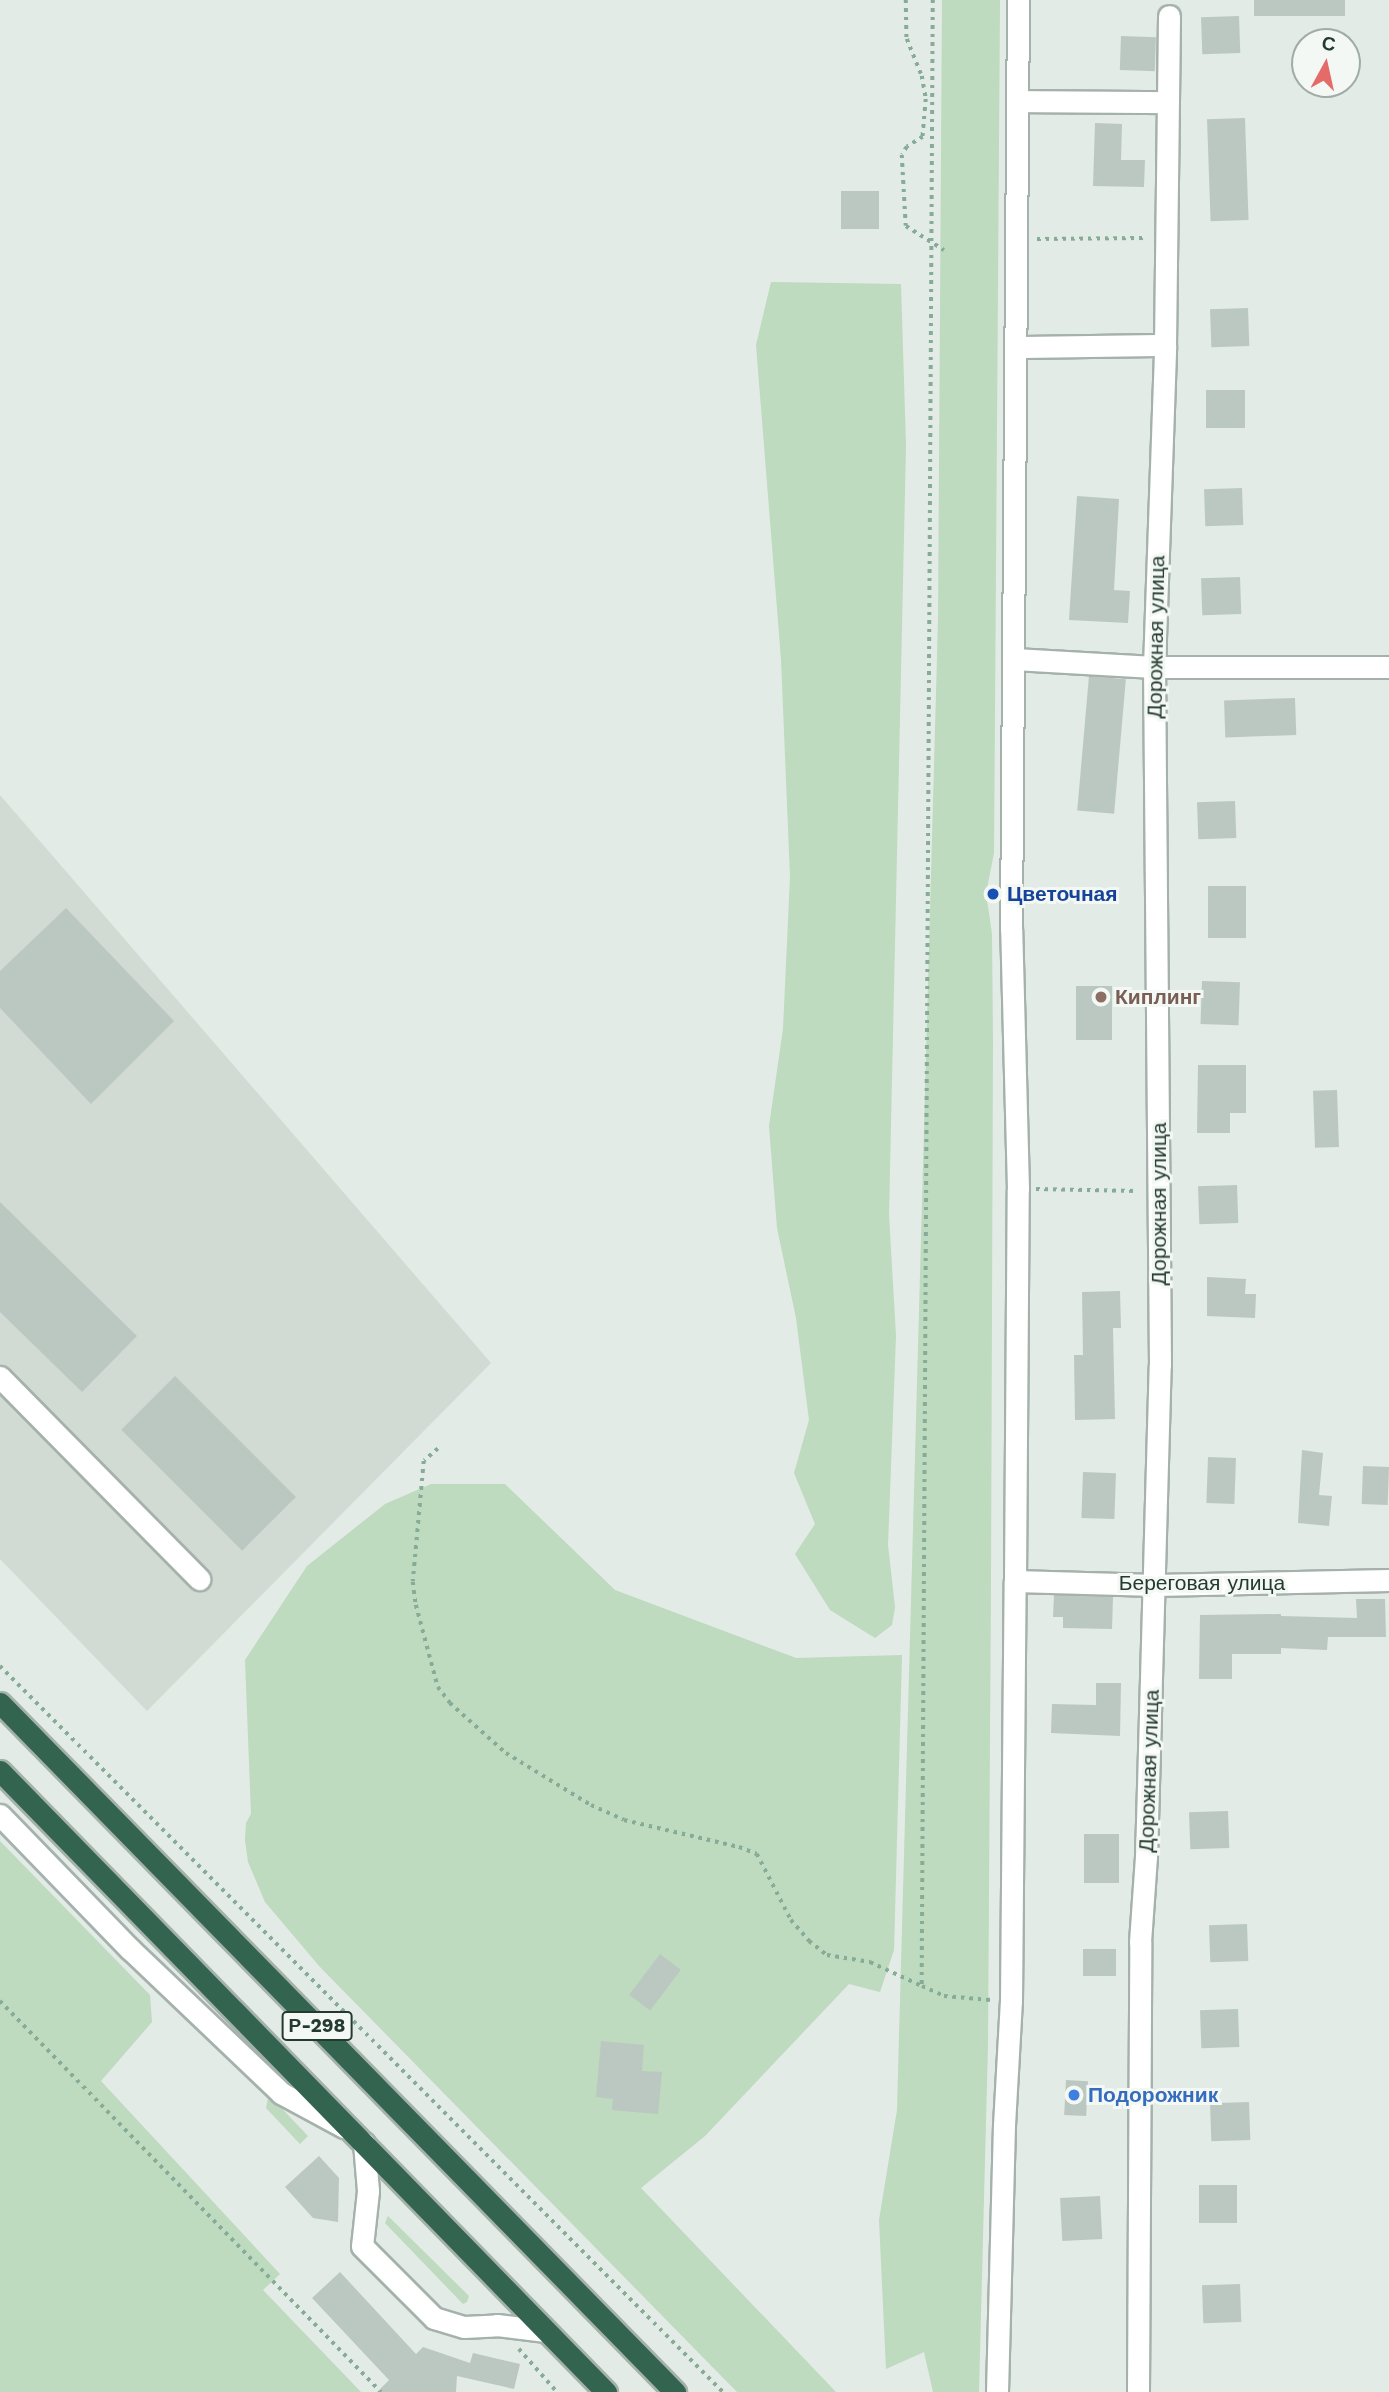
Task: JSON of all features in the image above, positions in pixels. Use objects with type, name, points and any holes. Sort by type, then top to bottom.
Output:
[{"type":"highway","name":"Р-298","points":[[0,1703],[675,2392]]},
{"type":"highway","name":"Р-298","points":[[0,1771],[606,2392]]},
{"type":"street","points":[[997,2392],[1004,2125],[1011,2001],[1015,1581],[1018,1189],[1011,929],[1018,0]]},
{"type":"street","name":"Дорожная улица","points":[[1138,2392],[1140,1942],[1146,1857],[1160,1365],[1154,667],[1165,345],[1169,16]]},
{"type":"street","points":[[1017,101],[1168,102]]},
{"type":"street","points":[[1016,347],[1165,345]]},
{"type":"street","points":[[1014,659],[1154,667],[1389,667]]},
{"type":"street","points":[[0,1377],[199,1579]]},
{"type":"street","name":"Береговая улица","points":[[1015,1581],[1155,1585],[1389,1580]]},
{"type":"street","points":[[0,1815],[130,1949],[281,2093],[359,2138],[368,2190],[362,2246],[434,2318],[464,2327],[497,2325],[546,2331]]},
{"type":"path","points":[[906,0],[907,39],[922,76],[926,99],[923,136],[907,147],[902,155],[906,226],[944,250]]},
{"type":"path","points":[[922,1986],[933,0]]},
{"type":"path","points":[[1016,239],[1165,238]]},
{"type":"path","points":[[1018,1189],[1160,1191]]},
{"type":"path","points":[[438,1449],[424,1461],[413,1582],[416,1605],[438,1687],[450,1703],[506,1753],[591,1805],[624,1820],[739,1847],[757,1854],[791,1920],[809,1941],[827,1955],[870,1962],[944,1996],[1011,2001]]},
{"type":"path","points":[[0,1666],[723,2392]]},
{"type":"path","points":[[0,2001],[381,2392]]},
{"type":"path","points":[[497,2325],[557,2392]]},
{"type":"shaded area","points":[[0,795],[491,1363],[147,1711],[0,1559]]},
{"type":"green space","points":[[942,0],[1000,0],[994,853],[986,893],[992,934],[993,1040],[991,1580],[988,2044],[979,2392],[933,2392],[924,2352],[886,2369],[879,2220],[897,2110],[938,621]]},
{"type":"green space","points":[[771,282],[901,284],[906,446],[889,1215],[896,1336],[888,1545],[895,1607],[892,1625],[875,1638],[830,1610],[795,1554],[815,1524],[794,1473],[809,1420],[796,1318],[777,1228],[769,1126],[783,1029],[790,877],[781,659],[756,345]]},
{"type":"green space","points":[[431,1484],[505,1484],[615,1590],[796,1658],[902,1655],[894,1950],[880,1992],[849,1984],[705,2136],[641,2188],[836,2392],[737,2392],[320,1967],[265,1902],[248,1862],[245,1840],[246,1823],[251,1814],[245,1660],[307,1566],[385,1504]]},
{"type":"green space","points":[[0,1841],[150,1995],[152,2022],[101,2081],[280,2274],[263,2290],[361,2392],[0,2392]]},
{"type":"green space","points":[[271,2097],[308,2136],[300,2144],[266,2108],[268,2098]]},
{"type":"green space","points":[[388,2216],[469,2296],[467,2302],[463,2304],[385,2223]]},
{"type":"building","points":[[1254,0],[1345,0],[1345,16],[1254,16]]},
{"type":"building","points":[[1239,16],[1240,53],[1202,54],[1201,17]]},
{"type":"building","points":[[1121,36],[1156,37],[1155,71],[1120,70]]},
{"type":"building","points":[[1245,118],[1249,220],[1211,221],[1207,119]]},
{"type":"building","points":[[1095,123],[1122,124],[1121,160],[1145,160],[1144,187],[1093,186]]},
{"type":"building","points":[[841,191],[879,191],[879,229],[841,229]]},
{"type":"building","points":[[1248,308],[1249,346],[1211,347],[1210,309]]},
{"type":"building","points":[[1206,390],[1245,390],[1245,428],[1206,428]]},
{"type":"building","points":[[1242,488],[1243,525],[1205,526],[1204,489]]},
{"type":"building","points":[[1077,496],[1119,499],[1114,590],[1130,591],[1128,623],[1069,620]]},
{"type":"building","points":[[1240,577],[1241,614],[1202,615],[1201,578]]},
{"type":"building","points":[[1089,676],[1126,679],[1114,814],[1077,810]]},
{"type":"building","points":[[1295,698],[1296,735],[1225,737],[1224,700]]},
{"type":"building","points":[[1235,801],[1236,838],[1198,839],[1197,802]]},
{"type":"building","points":[[1208,886],[1246,886],[1246,938],[1208,938]]},
{"type":"building","points":[[66,908],[174,1021],[91,1104],[0,1008],[0,971]]},
{"type":"building","points":[[1202,981],[1240,982],[1238,1025],[1200,1024]]},
{"type":"building","points":[[1076,986],[1112,986],[1112,1040],[1076,1040]]},
{"type":"building","points":[[1198,1065],[1246,1065],[1246,1113],[1230,1113],[1230,1133],[1197,1133]]},
{"type":"building","points":[[1337,1090],[1339,1147],[1315,1148],[1313,1091]]},
{"type":"building","points":[[1237,1185],[1238,1223],[1199,1224],[1198,1186]]},
{"type":"building","points":[[0,1202],[137,1336],[82,1392],[0,1312]]},
{"type":"building","points":[[1207,1277],[1246,1279],[1245,1294],[1256,1294],[1255,1318],[1207,1316]]},
{"type":"building","points":[[1120,1291],[1121,1328],[1113,1328],[1115,1419],[1075,1420],[1074,1355],[1083,1355],[1082,1292]]},
{"type":"building","points":[[175,1376],[296,1497],[242,1551],[121,1430]]},
{"type":"building","points":[[1302,1450],[1323,1453],[1319,1495],[1332,1496],[1329,1526],[1298,1523]]},
{"type":"building","points":[[1208,1457],[1236,1458],[1234,1504],[1206,1503]]},
{"type":"building","points":[[1363,1466],[1389,1467],[1388,1505],[1362,1504]]},
{"type":"building","points":[[1083,1472],[1116,1473],[1114,1519],[1081,1518]]},
{"type":"building","points":[[1054,1595],[1113,1597],[1112,1629],[1063,1628],[1063,1617],[1053,1617]]},
{"type":"building","points":[[1356,1599],[1385,1599],[1386,1637],[1328,1637],[1327,1650],[1281,1648],[1281,1654],[1232,1654],[1232,1679],[1199,1679],[1200,1615],[1281,1614],[1357,1618]]},
{"type":"building","points":[[1096,1683],[1121,1683],[1120,1736],[1051,1733],[1052,1704],[1096,1705]]},
{"type":"building","points":[[1228,1811],[1229,1848],[1190,1849],[1189,1812]]},
{"type":"building","points":[[1084,1834],[1119,1834],[1119,1883],[1084,1883]]},
{"type":"building","points":[[1247,1924],[1248,1961],[1210,1962],[1209,1925]]},
{"type":"building","points":[[1083,1949],[1116,1949],[1116,1976],[1083,1976]]},
{"type":"building","points":[[660,1954],[681,1970],[650,2010],[629,1995]]},
{"type":"building","points":[[1238,2009],[1239,2047],[1201,2048],[1200,2010]]},
{"type":"building","points":[[601,2041],[644,2045],[642,2071],[662,2072],[658,2114],[612,2110],[613,2099],[596,2097]]},
{"type":"building","points":[[1066,2080],[1088,2081],[1086,2116],[1064,2115]]},
{"type":"building","points":[[1249,2102],[1250,2140],[1211,2141],[1210,2103]]},
{"type":"building","points":[[319,2156],[339,2178],[338,2222],[313,2218],[285,2187]]},
{"type":"building","points":[[1199,2185],[1237,2185],[1237,2223],[1199,2223]]},
{"type":"building","points":[[1100,2196],[1102,2239],[1062,2241],[1060,2198]]},
{"type":"building","points":[[340,2272],[416,2354],[423,2347],[470,2363],[473,2353],[520,2364],[514,2389],[457,2376],[456,2392],[377,2392],[389,2380],[312,2298]]},
{"type":"building","points":[[1240,2284],[1241,2322],[1203,2323],[1202,2285]]},
{"type":"place","name":"Цветочная","points":[[993,894]]},
{"type":"place","name":"Киплинг","points":[[1101,997]]},
{"type":"place","name":"Подорожник","points":[[1074,2095]]}]
